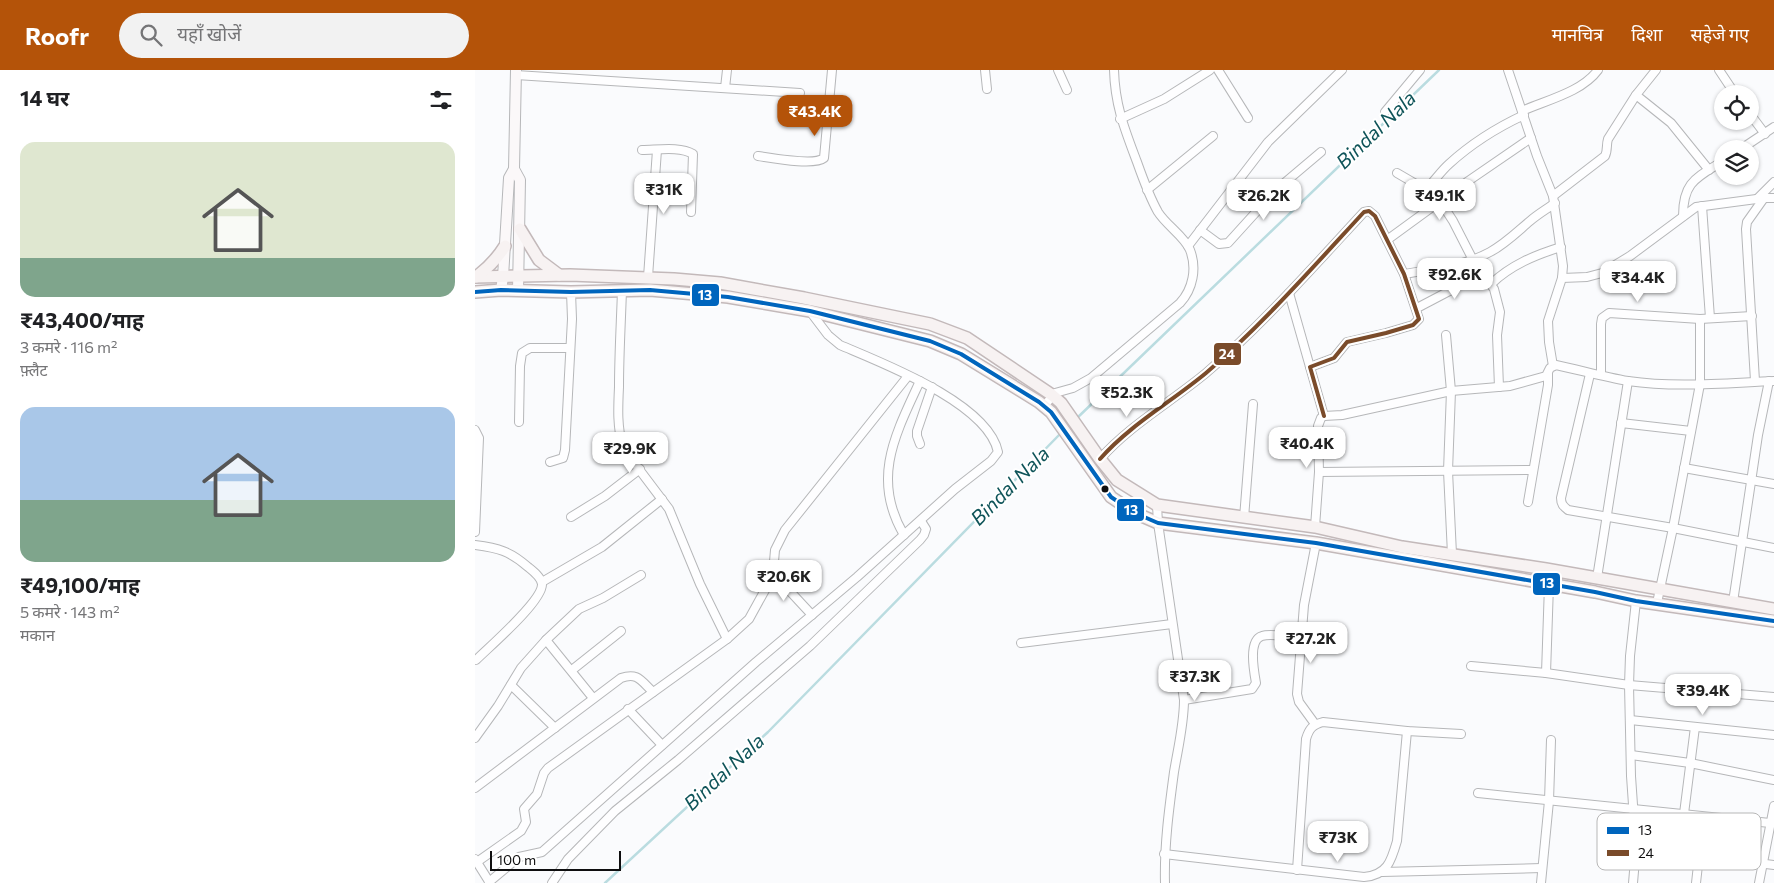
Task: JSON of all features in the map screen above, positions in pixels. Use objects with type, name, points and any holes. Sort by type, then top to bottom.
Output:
[{"type":"main road","points":[[520,229],[539,260],[559,276]]},
{"type":"main road","points":[[475,277],[498,258],[505,246]]},
{"type":"main road","points":[[475,277],[648,277],[720,283],[930,324],[967,338],[1057,399],[1095,462],[1111,497],[1135,513],[1158,524],[1316,543],[1595,592],[1636,601],[1774,621]]},
{"type":"main road","points":[[475,292],[501,290],[571,292],[622,290],[674,291],[728,297],[809,311],[930,341],[961,354],[1047,409],[1095,462],[1117,480],[1157,505],[1315,527],[1402,546],[1774,609]]},
{"type":"street","points":[[725,88],[727,70]]},
{"type":"street","points":[[758,156],[810,162],[819,162],[824,158],[832,70]]},
{"type":"street","points":[[985,70],[987,89]]},
{"type":"street","points":[[1058,70],[1067,90]]},
{"type":"street","points":[[1047,409],[1057,399],[1060,391],[1078,386],[1091,378],[1180,304],[1189,292],[1193,274],[1191,254],[1188,246],[1165,222],[1147,190],[1120,119],[1114,70]]},
{"type":"street","points":[[1120,119],[1165,99],[1210,70]]},
{"type":"street","points":[[1218,70],[1248,118]]},
{"type":"street","points":[[1188,246],[1268,142],[1342,70]]},
{"type":"street","points":[[1385,112],[1420,70]]},
{"type":"street","points":[[1315,527],[1319,472],[1317,426],[1321,418],[1451,391],[1515,385],[1548,374],[1553,366],[1549,342],[1549,321],[1562,278],[1563,266],[1554,200],[1508,70]]},
{"type":"street","points":[[1425,190],[1447,166],[1467,148],[1487,134],[1523,113],[1582,86],[1598,70]]},
{"type":"street","points":[[1404,274],[1473,260],[1500,246],[1605,156],[1608,139],[1656,70]]},
{"type":"street","points":[[1719,70],[1729,85]]},
{"type":"street","points":[[501,290],[509,178],[514,170],[516,72],[800,93]]},
{"type":"street","points":[[1637,95],[1671,123],[1709,170]]},
{"type":"street","points":[[1759,126],[1765,134]]},
{"type":"street","points":[[1755,140],[1774,127]]},
{"type":"street","points":[[1147,190],[1213,136]]},
{"type":"street","points":[[1387,240],[1531,138]]},
{"type":"street","points":[[642,150],[678,150],[689,151],[693,154],[691,212]]},
{"type":"street","points":[[648,277],[657,150]]},
{"type":"street","points":[[1200,230],[1219,244],[1228,243],[1277,190],[1321,152]]},
{"type":"street","points":[[1683,216],[1683,198],[1688,188],[1714,167]]},
{"type":"street","points":[[514,170],[520,180],[518,291]]},
{"type":"street","points":[[1397,173],[1440,201],[1453,221],[1473,260],[1491,284],[1500,312],[1497,335],[1499,387]]},
{"type":"street","points":[[1755,381],[1746,225],[1761,199],[1774,182]]},
{"type":"street","points":[[1562,278],[1587,277],[1602,273],[1629,256],[1696,207],[1774,198]]},
{"type":"street","points":[[1702,206],[1711,318]]},
{"type":"street","points":[[1095,462],[1119,438],[1173,400],[1207,371],[1289,293],[1364,212],[1372,212],[1404,274],[1417,308],[1419,319],[1413,325],[1347,342],[1334,358],[1310,366]]},
{"type":"street","points":[[1491,284],[1511,268],[1539,255],[1561,248]]},
{"type":"street","points":[[1417,308],[1457,286],[1480,270]]},
{"type":"street","points":[[622,290],[617,424],[623,448],[669,509],[700,584],[727,639]]},
{"type":"street","points":[[550,462],[559,460],[565,454],[572,319],[571,292]]},
{"type":"street","points":[[1289,293],[1324,416]]},
{"type":"street","points":[[804,298],[809,311],[828,335],[840,345],[920,381],[932,387],[969,412],[979,420],[998,452],[991,461],[955,489],[904,536],[756,662],[542,852],[519,857],[489,882],[476,860],[521,831],[526,822],[524,809],[537,794],[544,773],[548,768],[727,639],[749,619],[773,573],[775,550],[790,523],[908,376]]},
{"type":"street","points":[[1601,376],[1601,324],[1605,314],[1700,319],[1752,316]]},
{"type":"street","points":[[1657,603],[1673,528],[1699,384],[1700,319]]},
{"type":"street","points":[[1446,335],[1451,391],[1448,471],[1452,554]]},
{"type":"street","points":[[519,422],[522,352],[530,348],[569,348]]},
{"type":"street","points":[[1553,366],[1561,366],[1590,374],[1629,381],[1661,384],[1772,381],[1758,435],[1733,602]]},
{"type":"street","points":[[1528,502],[1548,385],[1548,374]]},
{"type":"street","points":[[1590,374],[1561,498],[1561,503],[1568,510],[1774,548]]},
{"type":"street","points":[[904,536],[896,522],[888,492],[887,471],[901,422],[920,381]]},
{"type":"street","points":[[1597,578],[1629,381]]},
{"type":"street","points":[[920,444],[917,431],[932,387]]},
{"type":"street","points":[[1244,518],[1253,404]]},
{"type":"street","points":[[1621,422],[1691,431]]},
{"type":"street","points":[[475,430],[479,438],[475,532]]},
{"type":"street","points":[[1684,468],[1774,484]]},
{"type":"street","points":[[571,517],[605,496],[640,469]]},
{"type":"street","points":[[1319,472],[1533,470]]},
{"type":"street","points":[[542,582],[602,547],[662,499]]},
{"type":"street","points":[[1157,505],[1158,524],[1184,700],[1184,712],[1174,772],[1164,854],[1165,883]]},
{"type":"street","points":[[553,883],[568,859],[615,811],[678,760],[810,646],[920,540],[926,529],[921,520]]},
{"type":"street","points":[[1315,724],[1299,702],[1297,694],[1304,605],[1316,543]]},
{"type":"street","points":[[475,545],[495,547],[506,551],[539,576],[542,582],[542,588],[527,610],[476,660]]},
{"type":"street","points":[[773,573],[812,615]]},
{"type":"street","points":[[475,738],[521,668],[546,640],[579,609],[603,598],[641,575]]},
{"type":"street","points":[[1546,673],[1549,585]]},
{"type":"street","points":[[1634,813],[1629,685],[1636,601]]},
{"type":"street","points":[[1021,642],[1172,624]]},
{"type":"street","points":[[572,670],[621,631]]},
{"type":"street","points":[[1184,700],[1253,689],[1256,683],[1253,660],[1256,640],[1260,636],[1266,635],[1301,638]]},
{"type":"street","points":[[546,640],[593,698]]},
{"type":"street","points":[[1471,666],[1546,673],[1629,685],[1774,697]]},
{"type":"street","points":[[475,788],[621,678],[630,675],[637,677],[653,692]]},
{"type":"street","points":[[511,685],[555,728]]},
{"type":"street","points":[[628,709],[662,745]]},
{"type":"street","points":[[1630,720],[1774,735]]},
{"type":"street","points":[[1297,870],[1306,739],[1309,730],[1315,724],[1323,722],[1407,731],[1461,734]]},
{"type":"street","points":[[1683,813],[1695,727]]},
{"type":"street","points":[[1383,872],[1393,857],[1397,841],[1407,731]]},
{"type":"street","points":[[1541,883],[1549,801],[1551,740]]},
{"type":"street","points":[[1631,755],[1690,763],[1774,780]]},
{"type":"street","points":[[1478,793],[1675,813]]},
{"type":"street","points":[[1759,883],[1774,806]]},
{"type":"street","points":[[1761,822],[1770,823]]},
{"type":"street","points":[[1164,854],[1364,877],[1383,872],[1542,868]]},
{"type":"street","points":[[1762,864],[1774,865]]},
{"type":"street","points":[[1633,883],[1634,870]]},
{"type":"street","points":[[1696,883],[1697,870]]},
{"type":"waterway","name":"Bindal Nala","points":[[1076,419],[1439,70]]},
{"type":"waterway","name":"Bindal Nala","points":[[605,883],[768,732],[1061,433]]},
{"type":"transit line","name":"24","points":[[1100,459],[1124,435],[1193,384],[1227,355],[1287,295],[1364,212],[1369,211],[1375,216],[1404,274],[1419,319],[1413,325],[1347,342],[1334,358],[1310,367],[1324,416]]},
{"type":"transit line","name":"13","points":[[475,292],[501,290],[571,292],[650,290],[728,297],[810,311],[930,341],[961,354],[1039,402],[1051,412],[1111,497],[1135,513],[1158,523],[1316,543],[1595,592],[1636,601],[1774,621]]}]
